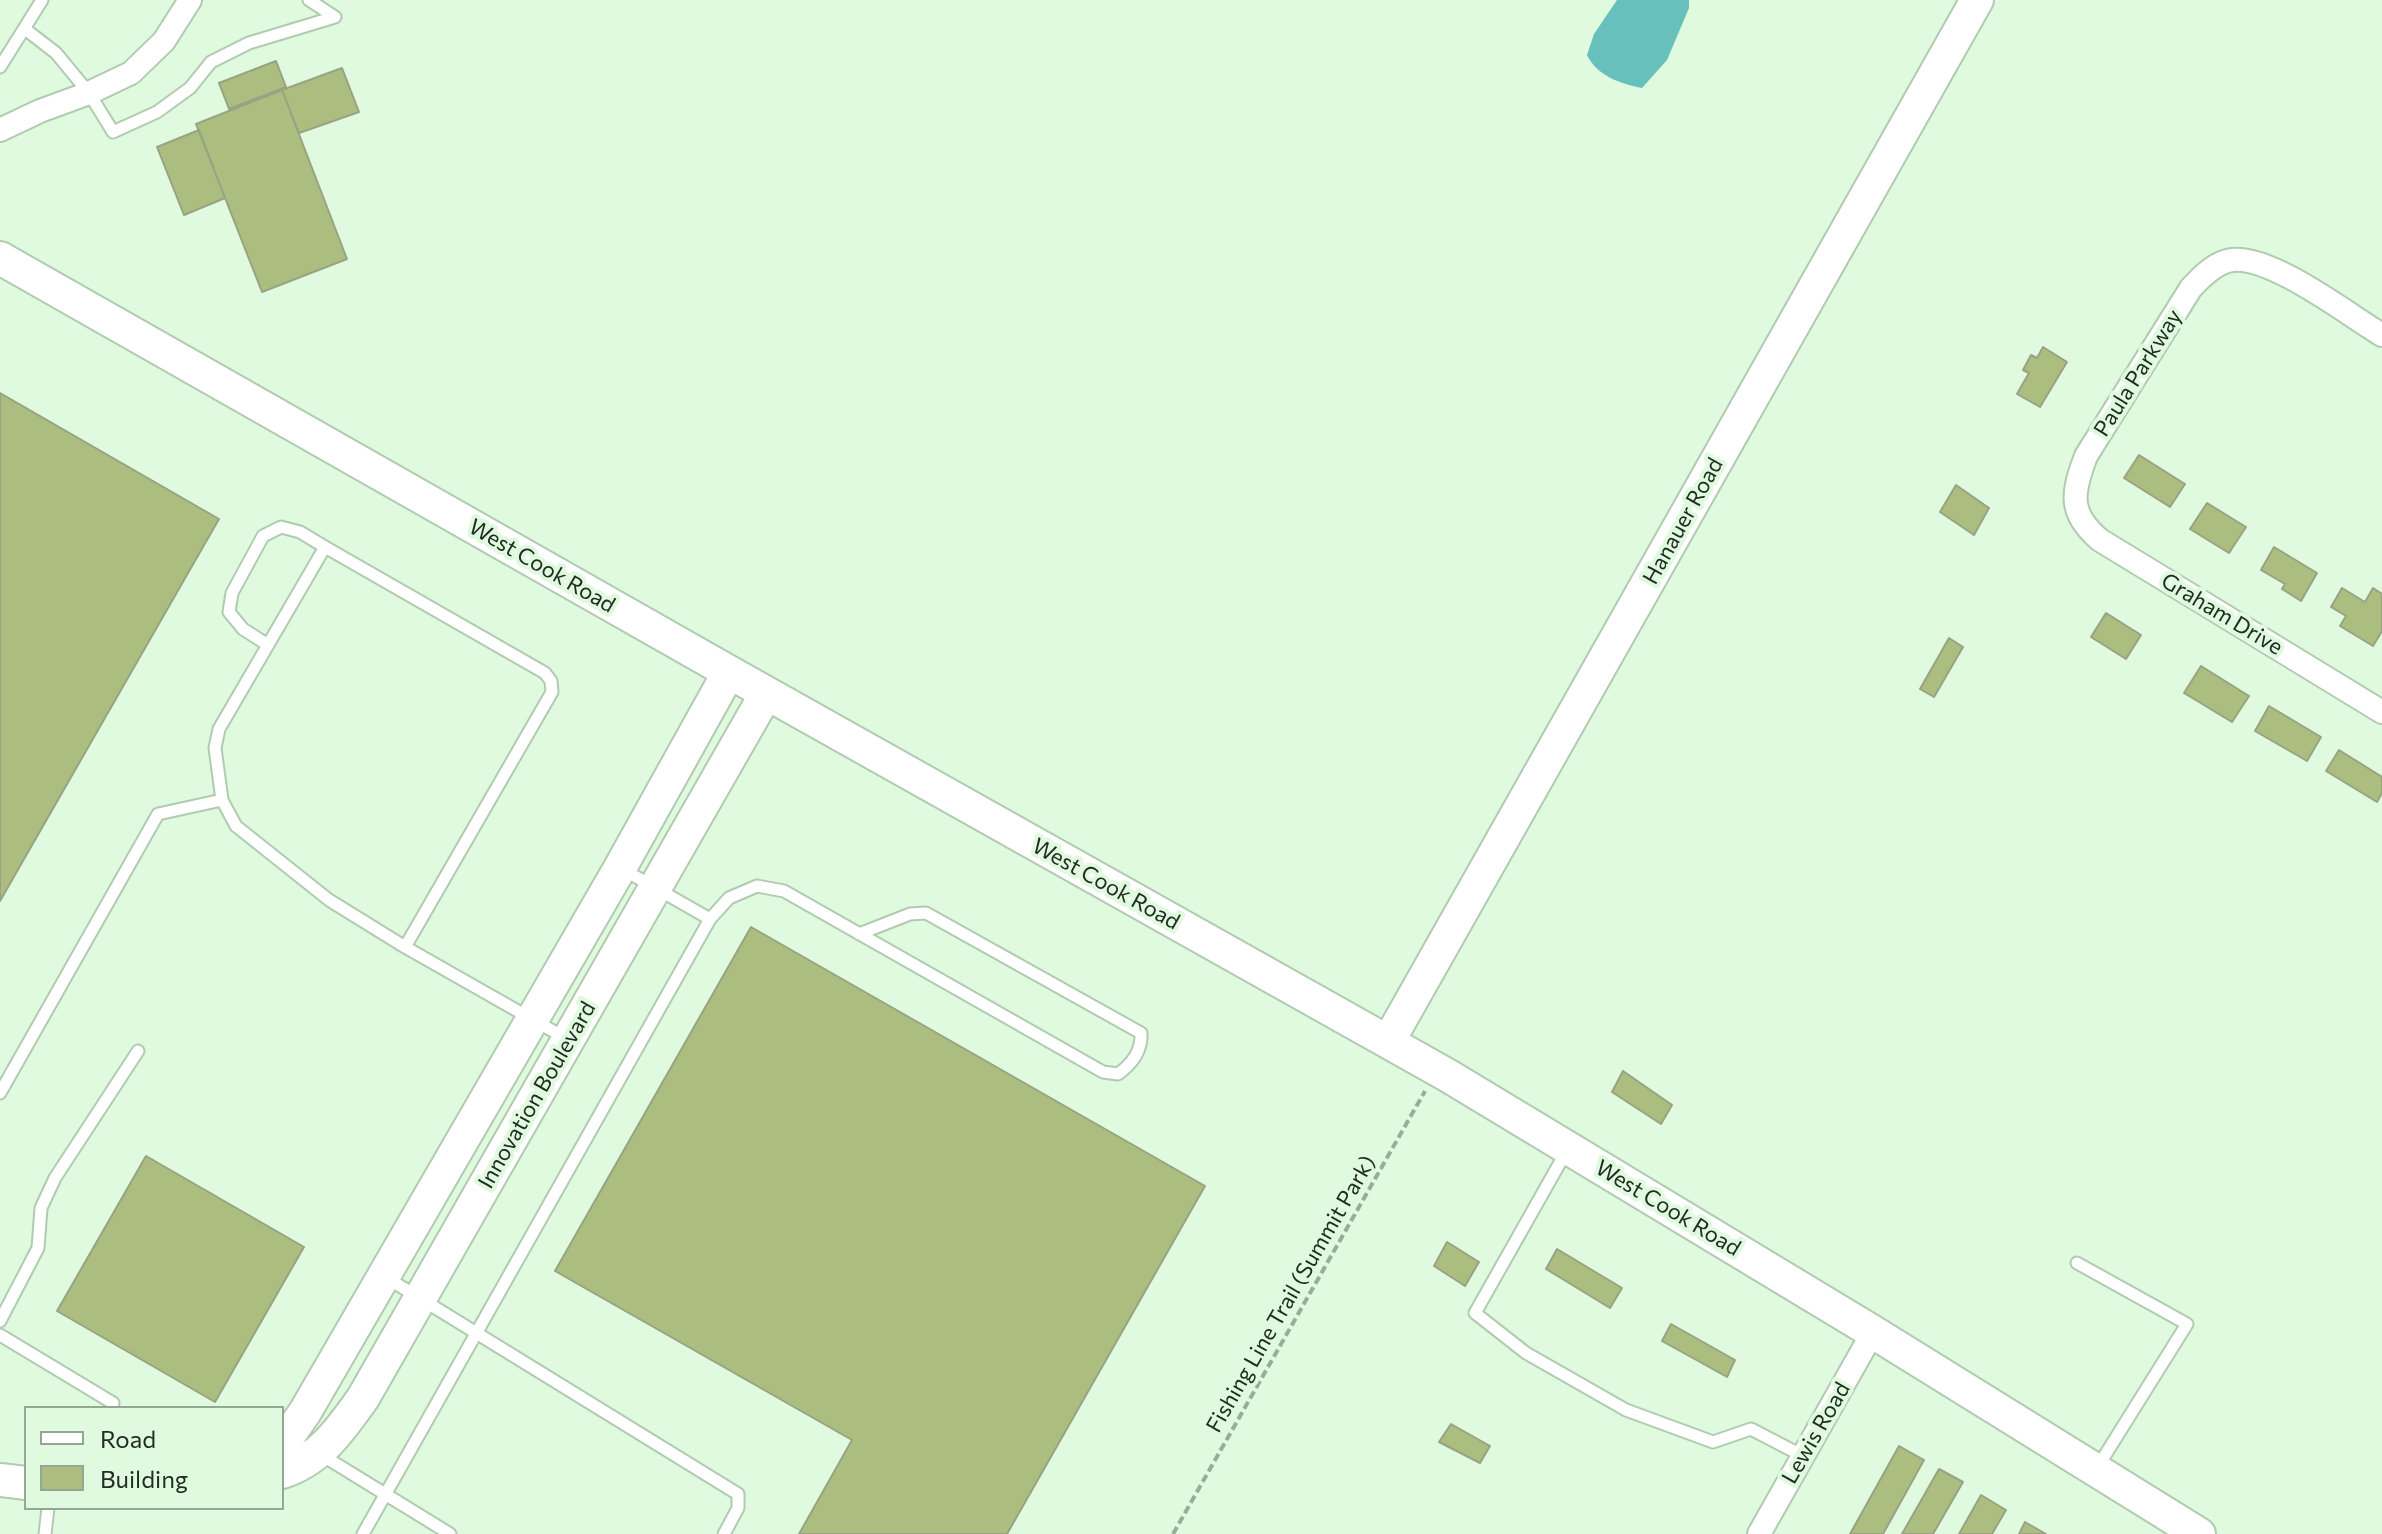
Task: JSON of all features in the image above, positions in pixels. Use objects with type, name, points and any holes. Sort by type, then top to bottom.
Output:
[{"type":"street","points":[[0,130],[131,73],[164,41],[190,0]]},
{"type":"street","name":"Hanauer Road","points":[[1388,1042],[1977,0]]},
{"type":"street","name":"West Cook Road","points":[[0,258],[766,694],[1437,1069],[1873,1332],[2199,1534]]},
{"type":"street","name":"Paula Parkway","points":[[2074,504],[2077,480],[2086,456],[2191,288],[2202,276],[2228,260],[2258,262],[2281,273],[2382,335]]},
{"type":"street","name":"Graham Drive","points":[[2074,504],[2082,525],[2100,540],[2382,712]]},
{"type":"street","name":"Innovation Boulevard","points":[[284,1471],[300,1466],[299,1443],[305,1412],[620,868],[729,672]]},
{"type":"street","name":"Innovation Boulevard","points":[[299,1443],[333,1439],[363,1398],[766,694]]},
{"type":"street","name":"Lewis Road","points":[[1759,1534],[1873,1332]]},
{"type":"street","points":[[0,1480],[24,1483]]},
{"type":"lane","points":[[0,67],[42,0]]},
{"type":"lane","points":[[25,29],[56,53],[89,93],[113,132],[157,112],[190,88],[211,62],[249,43],[335,17],[309,0]]},
{"type":"lane","points":[[268,645],[243,629],[229,612],[232,593],[263,536],[281,527],[300,532],[545,673],[551,681],[552,692],[405,947]]},
{"type":"lane","points":[[325,547],[219,729],[215,748],[222,800],[236,826],[329,900],[405,947],[568,1039]]},
{"type":"lane","points":[[0,1093],[158,814],[222,800]]},
{"type":"lane","points":[[620,868],[710,919]]},
{"type":"lane","points":[[363,1534],[710,919],[729,898],[757,886],[784,891],[859,934],[1103,1072],[1118,1074],[1129,1067],[1141,1044],[1141,1033],[926,913],[910,914],[859,934]]},
{"type":"lane","points":[[0,1321],[38,1248],[41,1208],[55,1178],[138,1051]]},
{"type":"lane","points":[[1568,1148],[1475,1313],[1526,1353],[1626,1410],[1713,1442],[1751,1429],[1803,1456]]},
{"type":"lane","points":[[2077,1263],[2187,1324],[2096,1470]]},
{"type":"lane","points":[[383,1276],[738,1494],[738,1508],[724,1534]]},
{"type":"lane","points":[[0,1335],[113,1403]]},
{"type":"lane","points":[[299,1443],[450,1534]]},
{"type":"lane","points":[[45,1534],[48,1510]]},
{"type":"path","name":"Fishing Line Trail (Summit Park)","points":[[1173,1534],[1437,1069]]},
{"type":"water","points":[[1617,0],[1689,0],[1689,8],[1667,60],[1642,88],[1603,74],[1587,55],[1594,34]]},
{"type":"building","points":[[276,61],[286,87],[229,109],[219,83]]},
{"type":"building","points":[[342,68],[359,112],[299,133],[282,90]]},
{"type":"building","points":[[282,90],[347,259],[262,292],[196,124]]},
{"type":"building","points":[[199,130],[225,198],[184,215],[157,147]]},
{"type":"building","points":[[2043,347],[2067,362],[2040,407],[2017,394],[2029,373],[2023,370],[2031,355],[2037,358]]},
{"type":"building","points":[[0,393],[219,519],[0,901]]},
{"type":"building","points":[[2139,455],[2185,484],[2170,507],[2124,478]]},
{"type":"building","points":[[1956,485],[1989,508],[1974,535],[1940,512]]},
{"type":"building","points":[[2207,503],[2246,527],[2229,553],[2190,529]]},
{"type":"building","points":[[2274,547],[2317,573],[2301,601],[2282,589],[2285,584],[2261,570]]},
{"type":"building","points":[[2342,588],[2365,602],[2373,588],[2382,594],[2382,631],[2373,646],[2340,626],[2346,616],[2331,607]]},
{"type":"building","points":[[2106,613],[2141,635],[2126,659],[2091,637]]},
{"type":"building","points":[[1949,638],[1963,647],[1934,697],[1920,689]]},
{"type":"building","points":[[2201,666],[2249,696],[2232,722],[2184,693]]},
{"type":"building","points":[[2269,706],[2321,737],[2307,761],[2255,731]]},
{"type":"building","points":[[2339,750],[2382,777],[2382,793],[2377,802],[2326,771]]},
{"type":"building","points":[[751,927],[1205,1186],[1007,1534],[799,1534],[852,1440],[555,1271]]},
{"type":"building","points":[[1623,1071],[1672,1105],[1661,1124],[1612,1092]]},
{"type":"building","points":[[146,1156],[304,1247],[215,1402],[57,1311]]},
{"type":"building","points":[[1447,1242],[1479,1262],[1465,1286],[1434,1266]]},
{"type":"building","points":[[1557,1249],[1622,1288],[1610,1308],[1546,1269]]},
{"type":"building","points":[[1671,1324],[1735,1360],[1727,1377],[1662,1341]]},
{"type":"building","points":[[1451,1424],[1490,1446],[1480,1463],[1439,1442]]},
{"type":"building","points":[[1899,1446],[1924,1460],[1883,1534],[1850,1534]]},
{"type":"building","points":[[1939,1469],[1963,1482],[1933,1534],[1902,1534]]},
{"type":"building","points":[[1981,1495],[2006,1510],[1992,1534],[1959,1534]]},
{"type":"building","points":[[2025,1522],[2046,1534],[2019,1534]]}]
